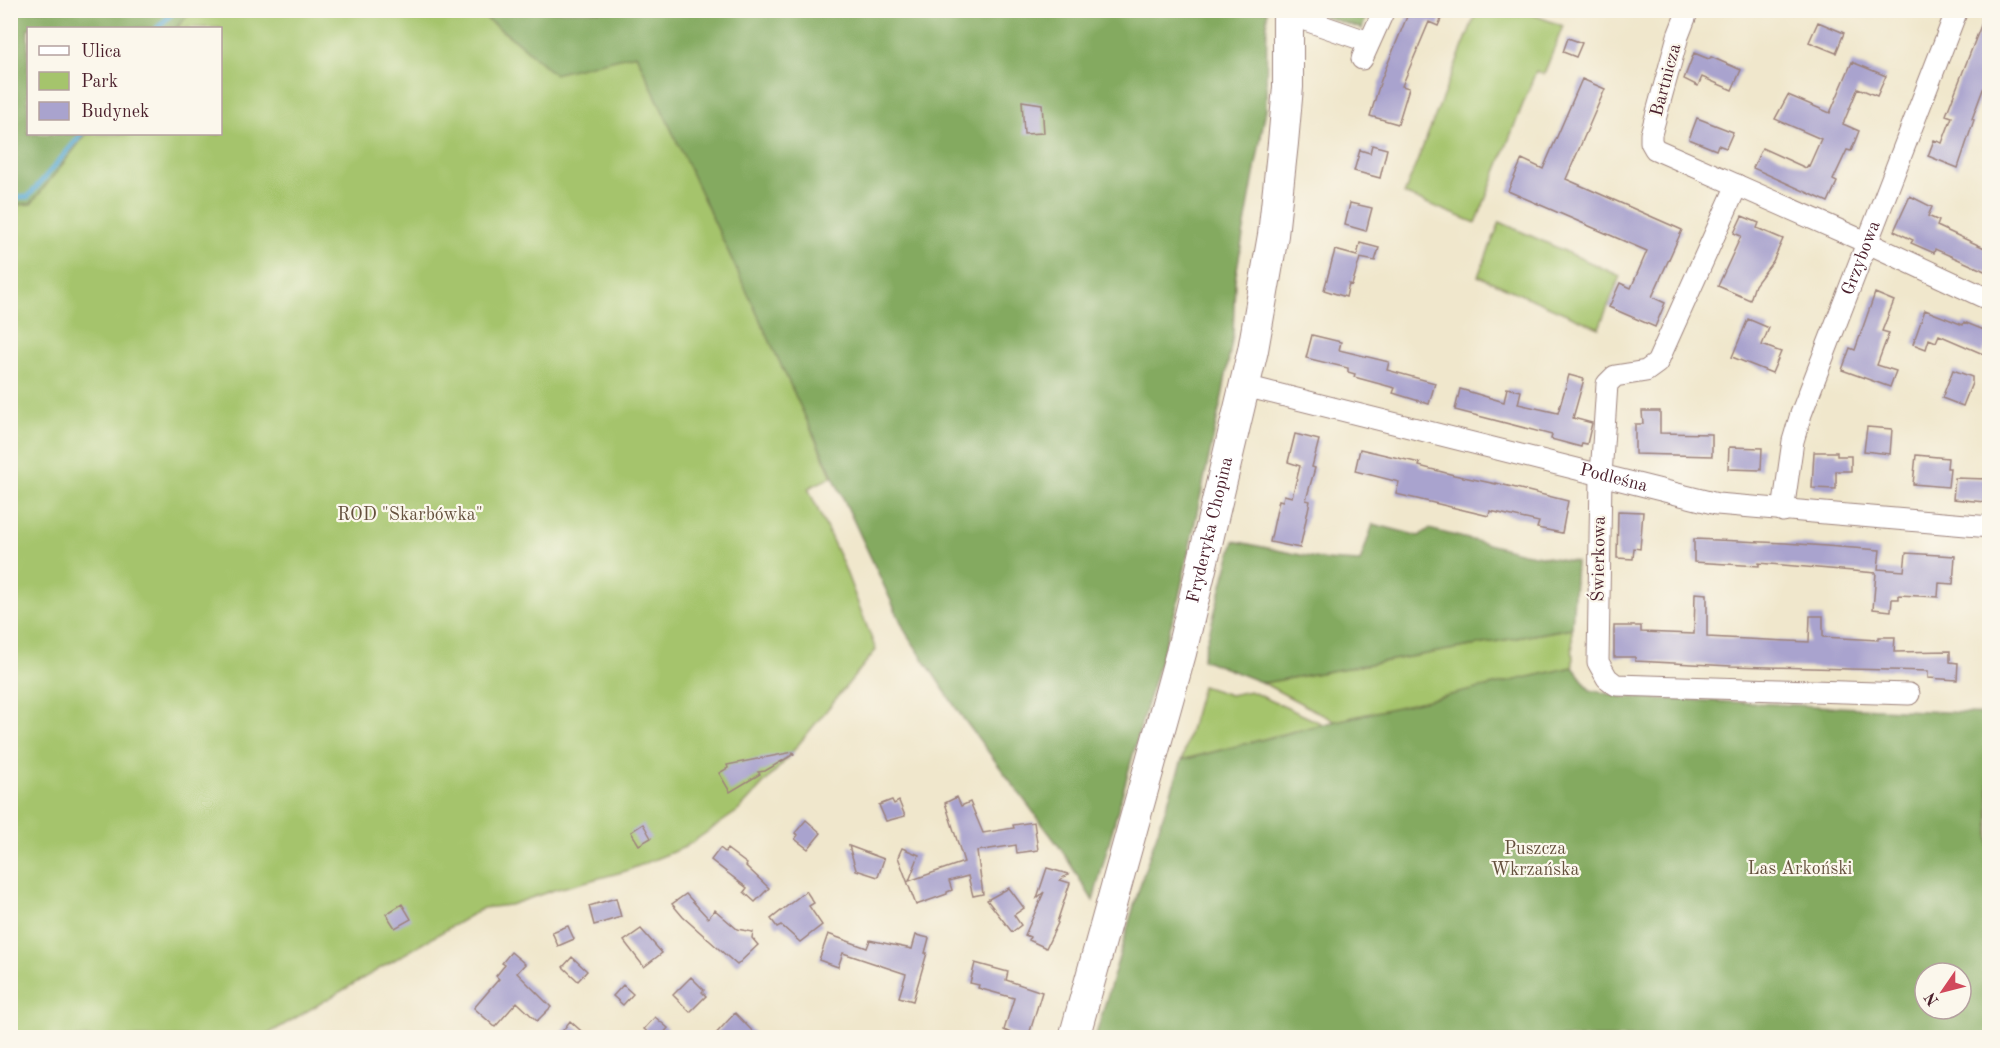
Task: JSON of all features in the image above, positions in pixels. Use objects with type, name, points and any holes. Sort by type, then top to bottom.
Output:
[{"type":"street","points":[[1288,12],[1365,50],[1384,10]]},
{"type":"street","name":"Bartnicza","points":[[1688,10],[1677,36],[1651,134],[1651,142],[1655,149],[1737,185]]},
{"type":"street","name":"Grzybowa","points":[[1783,511],[1793,441],[1801,414],[1957,10]]},
{"type":"street","name":"Fryderyka Chopina","points":[[1074,1038],[1181,653],[1245,386],[1273,235],[1288,87],[1288,12]]},
{"type":"street","points":[[1737,185],[1989,300]]},
{"type":"street","name":"Świerkowa","points":[[1737,185],[1657,363],[1646,371],[1615,376],[1607,384],[1601,476],[1598,662],[1607,678],[1616,685],[1909,694]]},
{"type":"street","name":"Podleśna","points":[[1245,386],[1717,504],[1989,527]]},
{"type":"green space","points":[[11,10],[192,11],[177,27],[27,27],[27,135],[85,135],[31,204],[11,205]]},
{"type":"green space","name":"ROD \"Skarbówka\"","points":[[441,10],[478,13],[554,73],[636,54],[776,350],[832,477],[808,488],[843,564],[876,650],[784,762],[738,811],[685,847],[626,871],[554,890],[510,905],[483,908],[263,1037],[11,1038],[11,205],[31,204],[85,135],[222,135],[222,27],[177,27],[192,11]]},
{"type":"green space","points":[[441,11],[1267,11],[1266,109],[1235,280],[1233,335],[1223,392],[1177,605],[1146,707],[1093,901],[1061,849],[960,714],[906,633],[636,54],[554,74],[520,44],[479,13]]},
{"type":"green space","points":[[1309,11],[1368,11],[1362,29]]},
{"type":"green space","points":[[1477,11],[1523,11],[1563,26],[1544,74],[1536,71],[1476,223],[1404,194]]},
{"type":"green space","points":[[1500,222],[1620,276],[1599,328],[1478,276]]},
{"type":"green space","points":[[1373,524],[1419,536],[1429,529],[1523,553],[1576,562],[1572,628],[1263,683],[1202,659],[1234,541],[1325,560],[1360,562]]},
{"type":"green space","points":[[1572,628],[1573,667],[1336,722],[1263,683]]},
{"type":"green space","name":"Puszcza Wkrzańska","points":[[1573,667],[1590,690],[1624,697],[1989,714],[1989,1037],[1095,1038],[1144,872],[1182,760],[1323,724]]},
{"type":"green space","points":[[1202,686],[1230,695],[1250,691],[1323,724],[1182,760]]},
{"type":"building","points":[[1402,10],[1445,10],[1438,26],[1429,22],[1402,86],[1409,88],[1398,124],[1370,116],[1381,80],[1408,14]]},
{"type":"building","points":[[1987,10],[1989,10],[1989,73],[1972,119],[1974,120],[1958,168],[1928,156],[1934,140],[1942,143],[1952,117],[1946,115]]},
{"type":"building","points":[[1818,22],[1844,33],[1836,53],[1809,42]]},
{"type":"building","points":[[1568,38],[1582,43],[1576,57],[1563,52]]},
{"type":"building","points":[[1694,53],[1709,59],[1711,57],[1741,70],[1732,90],[1702,77],[1698,86],[1684,79]]},
{"type":"building","points":[[1852,62],[1886,76],[1877,96],[1858,88],[1843,124],[1859,131],[1851,151],[1847,150],[1833,180],[1837,182],[1828,202],[1753,168],[1762,148],[1806,168],[1809,166],[1821,139],[1775,119],[1788,95],[1830,113]]},
{"type":"building","points":[[1582,79],[1605,89],[1566,179],[1682,230],[1652,297],[1665,303],[1655,327],[1609,307],[1620,283],[1631,288],[1647,251],[1508,191],[1522,159],[1543,169]]},
{"type":"building","points":[[1022,101],[1042,104],[1044,133],[1024,134]]},
{"type":"building","points":[[1697,118],[1733,132],[1726,148],[1718,145],[1716,150],[1689,139]]},
{"type":"building","points":[[1372,145],[1387,149],[1380,178],[1354,171],[1360,150],[1370,153]]},
{"type":"building","points":[[1910,196],[1932,207],[1928,216],[1939,221],[1937,226],[1989,250],[1989,273],[1935,249],[1934,253],[1911,243],[1913,240],[1894,231]]},
{"type":"building","points":[[1350,203],[1372,208],[1366,231],[1345,225]]},
{"type":"building","points":[[1742,216],[1759,223],[1757,228],[1783,239],[1773,261],[1755,285],[1750,300],[1718,286],[1741,236],[1734,233]]},
{"type":"building","points":[[1360,243],[1379,248],[1375,261],[1360,258],[1346,297],[1324,290],[1335,250],[1357,256]]},
{"type":"building","points":[[1875,293],[1894,301],[1882,331],[1889,333],[1877,365],[1896,371],[1890,387],[1842,370],[1850,348],[1855,350]]},
{"type":"building","points":[[1925,310],[1963,325],[1964,322],[1989,332],[1983,354],[1939,335],[1936,342],[1929,339],[1926,349],[1913,344]]},
{"type":"building","points":[[1748,319],[1769,328],[1762,345],[1781,352],[1772,373],[1732,357]]},
{"type":"building","points":[[1312,335],[1341,342],[1339,350],[1389,362],[1387,370],[1435,383],[1429,404],[1393,393],[1395,388],[1354,377],[1355,374],[1348,372],[1348,368],[1306,358]]},
{"type":"building","points":[[1953,370],[1972,377],[1963,406],[1942,398]]},
{"type":"building","points":[[1569,375],[1584,379],[1573,418],[1592,423],[1587,444],[1582,443],[1581,447],[1551,439],[1552,435],[1455,410],[1460,389],[1504,402],[1507,388],[1521,391],[1518,404],[1558,413]]},
{"type":"building","points":[[1642,411],[1660,411],[1660,433],[1712,434],[1712,456],[1635,454],[1635,424],[1643,424]]},
{"type":"building","points":[[1867,427],[1892,429],[1890,454],[1864,451]]},
{"type":"building","points":[[1295,434],[1319,440],[1312,467],[1315,468],[1306,500],[1310,501],[1300,548],[1270,542],[1279,500],[1283,501],[1284,495],[1292,497],[1300,466],[1288,462]]},
{"type":"building","points":[[1729,447],[1762,448],[1761,470],[1728,469]]},
{"type":"building","points":[[1360,449],[1420,463],[1419,466],[1454,475],[1568,501],[1562,533],[1537,528],[1539,522],[1490,511],[1489,516],[1396,494],[1399,482],[1355,471]]},
{"type":"building","points":[[1814,452],[1837,452],[1837,456],[1851,456],[1851,471],[1836,471],[1836,489],[1812,488]]},
{"type":"building","points":[[1916,455],[1948,458],[1947,468],[1950,468],[1948,487],[1913,484]]},
{"type":"building","points":[[1955,478],[1987,479],[1985,502],[1953,499]]},
{"type":"building","points":[[1618,511],[1643,512],[1640,549],[1634,548],[1633,559],[1617,558]]},
{"type":"building","points":[[1694,539],[1880,550],[1878,569],[1904,571],[1906,553],[1955,556],[1953,584],[1939,583],[1938,597],[1899,595],[1899,599],[1892,599],[1891,611],[1873,609],[1876,573],[1759,563],[1759,566],[1694,562]]},
{"type":"building","points":[[1695,593],[1707,594],[1707,637],[1809,642],[1810,616],[1823,616],[1823,637],[1878,640],[1878,637],[1895,637],[1894,652],[1950,651],[1950,662],[1958,663],[1957,680],[1928,678],[1928,671],[1731,666],[1635,661],[1635,657],[1614,657],[1614,626],[1641,626],[1641,632],[1694,634]]},
{"type":"building","points":[[793,752],[794,754],[765,771],[758,772],[760,774],[730,792],[719,773],[728,768],[727,765]]},
{"type":"building","points":[[957,797],[961,806],[970,802],[983,833],[1034,822],[1038,850],[1017,853],[1016,845],[977,851],[983,894],[973,896],[968,876],[949,881],[952,890],[947,894],[916,905],[898,857],[902,848],[919,855],[909,881],[964,862],[945,803]]},
{"type":"building","points":[[892,800],[894,804],[899,801],[905,816],[886,821],[879,805]]},
{"type":"building","points":[[806,820],[821,833],[808,849],[795,839],[798,835],[795,833]]},
{"type":"building","points":[[643,824],[651,838],[639,845],[631,832]]},
{"type":"building","points":[[849,846],[884,859],[878,877],[856,870]]},
{"type":"building","points":[[720,848],[725,852],[727,849],[747,864],[746,866],[769,888],[755,902],[744,892],[747,888],[711,860]]},
{"type":"building","points":[[1047,868],[1068,874],[1060,880],[1070,883],[1058,923],[1046,948],[1029,940],[1030,937],[1025,935],[1044,892],[1037,898]]},
{"type":"building","points":[[1009,888],[1024,908],[1014,915],[1021,925],[1012,932],[987,900]]},
{"type":"building","points":[[806,891],[814,903],[809,906],[822,925],[800,942],[781,925],[777,927],[771,919]]},
{"type":"building","points":[[686,894],[708,918],[715,910],[737,929],[753,932],[752,938],[758,945],[737,965],[683,917],[672,904]]},
{"type":"building","points":[[616,898],[621,917],[594,925],[589,906]]},
{"type":"building","points":[[402,904],[411,919],[395,928],[386,914]]},
{"type":"building","points":[[568,926],[574,939],[558,946],[552,932]]},
{"type":"building","points":[[641,929],[662,953],[644,967],[624,941]]},
{"type":"building","points":[[828,934],[867,948],[870,940],[912,949],[916,935],[929,938],[913,1001],[899,997],[906,974],[843,953],[838,967],[819,960]]},
{"type":"building","points":[[511,952],[525,964],[517,973],[551,1007],[537,1021],[517,1002],[495,1027],[474,1008],[499,979],[496,976],[505,965],[502,963]]},
{"type":"building","points":[[572,957],[587,971],[578,981],[563,967]]},
{"type":"building","points":[[975,963],[1008,972],[1006,980],[1042,992],[1028,1038],[1022,1038],[1004,1030],[1014,998],[978,988],[979,985],[970,983]]},
{"type":"building","points":[[691,977],[704,990],[702,992],[706,996],[690,1012],[673,995]]},
{"type":"building","points":[[623,985],[633,994],[623,1005],[613,996]]},
{"type":"building","points":[[735,1013],[759,1038],[712,1038]]},
{"type":"building","points":[[655,1017],[668,1028],[660,1038],[654,1038],[644,1029]]},
{"type":"building","points":[[570,1021],[589,1038],[557,1038]]},
{"type":"waterway","points":[[158,27],[176,10]]},
{"type":"waterway","points":[[10,197],[28,197],[81,135]]},
{"type":"park label","name":"Las Arkoński","points":[[1800,869]]}]
